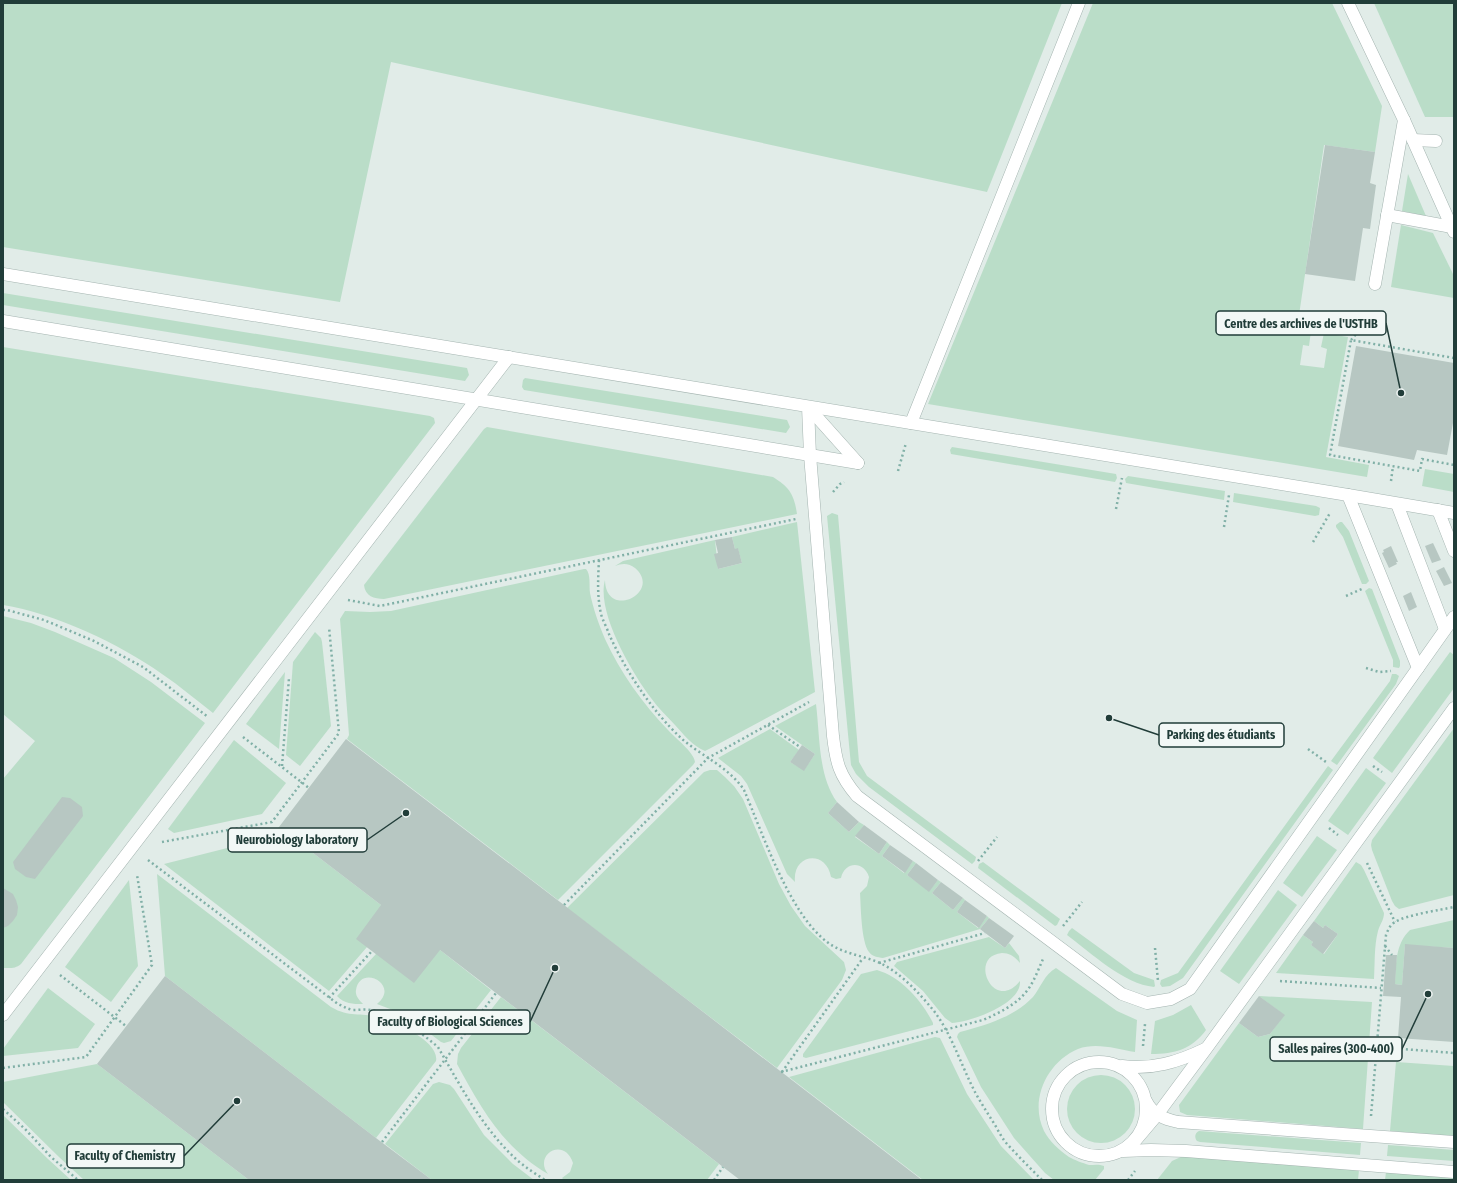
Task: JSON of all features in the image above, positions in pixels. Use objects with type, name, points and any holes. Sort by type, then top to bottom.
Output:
[{"type":"lane","points":[[911,424],[1079,3]]},
{"type":"lane","points":[[1348,3],[1404,120],[1453,230]]},
{"type":"lane","points":[[1375,284],[1404,120]]},
{"type":"lane","points":[[1413,140],[1436,140]]},
{"type":"lane","points":[[1387,215],[1453,230]]},
{"type":"lane","points":[[3,274],[1454,513]]},
{"type":"lane","points":[[3,321],[858,463],[808,407]]},
{"type":"lane","points":[[3,1015],[509,357]]},
{"type":"lane","points":[[808,407],[810,456],[835,753],[840,771],[847,784],[857,796],[1122,994],[1147,1003],[1171,999],[1190,989],[1454,617]]},
{"type":"lane","points":[[1344,495],[1418,668]]},
{"type":"lane","points":[[1398,504],[1445,629]]},
{"type":"lane","points":[[1438,510],[1454,551]]},
{"type":"lane","points":[[1122,1151],[1135,1141],[1157,1115],[1454,708]]},
{"type":"lane","points":[[1206,1049],[1184,1059],[1161,1065],[1142,1067],[1122,1066],[1107,1061],[1092,1061],[1078,1066],[1066,1075],[1056,1087],[1052,1101],[1052,1116],[1057,1131],[1066,1143],[1078,1152],[1093,1156],[1108,1156],[1122,1151],[1186,1151],[1454,1172]]},
{"type":"lane","points":[[1122,1066],[1132,1074],[1140,1084],[1150,1109],[1157,1115],[1167,1120],[1454,1142]]},
{"type":"lane","points":[[1135,1141],[1143,1128],[1147,1114],[1146,1101]]},
{"type":"path","points":[[1368,321],[1350,340],[1330,455],[1420,471],[1422,459],[1454,464]]},
{"type":"path","points":[[1350,340],[1454,358]]},
{"type":"path","points":[[898,471],[911,424]]},
{"type":"path","points":[[1116,510],[1125,459]]},
{"type":"path","points":[[1224,527],[1232,477]]},
{"type":"path","points":[[132,848],[272,822],[339,733],[326,595],[380,606],[815,515],[840,484],[846,480]]},
{"type":"path","points":[[1313,542],[1344,495]]},
{"type":"path","points":[[599,560],[597,588],[601,616],[619,655],[640,690],[681,738],[739,782],[744,790],[778,868],[804,917],[815,931],[827,942],[841,951],[879,963],[893,970],[915,990],[934,1012],[945,1030],[975,1092],[1007,1144],[1042,1180]]},
{"type":"path","points":[[3,610],[44,620],[144,667],[209,718],[227,724],[309,788]]},
{"type":"path","points":[[282,767],[292,640]]},
{"type":"path","points":[[564,905],[708,758],[829,691]]},
{"type":"path","points":[[768,725],[800,747]]},
{"type":"path","points":[[1357,754],[1398,785]]},
{"type":"path","points":[[966,877],[997,837]]},
{"type":"path","points":[[132,848],[329,998],[345,1008],[352,1010],[370,1010],[398,1019],[414,1028],[438,1047],[481,1119],[496,1138],[518,1161],[545,1180]]},
{"type":"path","points":[[3,1068],[86,1056],[152,965],[132,848]]},
{"type":"path","points":[[863,958],[781,1072],[983,1020],[1008,1008],[1030,987],[1051,941],[1082,902]]},
{"type":"path","points":[[1369,1136],[1386,935],[1390,927],[1395,922],[1408,917],[1454,907]]},
{"type":"path","points":[[879,963],[985,934]]},
{"type":"path","points":[[1385,945],[1392,955]]},
{"type":"path","points":[[1155,948],[1159,1001]]},
{"type":"path","points":[[329,998],[372,951]]},
{"type":"path","points":[[44,962],[126,1026]]},
{"type":"path","points":[[1257,979],[1381,988]]},
{"type":"path","points":[[382,1142],[496,993]]},
{"type":"path","points":[[1376,1047],[1454,1053]]},
{"type":"path","points":[[3,1108],[51,1157],[78,1180]]},
{"type":"path","points":[[714,1180],[723,1167]]},
{"type":"green space","points":[[3,3],[1062,3],[987,192],[391,62],[340,302],[3,247]]},
{"type":"green space","points":[[1093,3],[1332,3],[1382,106],[1375,152],[1324,145],[1297,329],[1311,331],[1309,346],[1303,345],[1300,365],[1324,368],[1327,349],[1321,347],[1324,333],[1348,337],[1326,457],[1369,465],[1367,477],[928,404]]},
{"type":"green space","points":[[1374,3],[1454,3],[1454,117],[1425,117]]},
{"type":"green space","points":[[1408,174],[1426,216],[1402,211]]},
{"type":"green space","points":[[1401,225],[1433,233],[1454,276],[1454,298],[1391,287]]},
{"type":"green space","points":[[3,293],[467,368],[469,375],[465,381],[3,305]]},
{"type":"green space","points":[[3,347],[430,416],[434,418],[435,423],[213,713],[162,674],[107,641],[65,622],[23,609],[3,605]]},
{"type":"green space","points":[[525,378],[787,420],[790,427],[786,433],[524,390],[522,387],[523,380]]},
{"type":"green space","points":[[487,427],[773,477],[783,484],[790,492],[797,514],[384,599],[368,594],[364,585]]},
{"type":"green space","points":[[952,447],[1116,474],[1117,478],[1115,482],[951,454],[950,450]]},
{"type":"green space","points":[[1425,469],[1454,474],[1454,492],[1422,486]]},
{"type":"green space","points":[[1128,476],[1225,491],[1224,500],[1126,483],[1125,479]]},
{"type":"green space","points":[[1234,493],[1316,506],[1320,508],[1319,515],[1315,516],[1233,502]]},
{"type":"green space","points":[[832,513],[838,515],[859,762],[867,776],[976,857],[972,864],[869,787],[856,774],[851,765],[827,516]]},
{"type":"green space","points":[[797,522],[815,692],[705,751],[697,747],[689,740],[660,709],[635,674],[611,625],[606,608],[604,593],[605,580],[608,592],[614,599],[622,601],[631,598],[638,593],[642,586],[642,577],[635,568],[628,564],[620,564],[615,566],[623,561],[715,540],[718,569],[742,563],[738,549],[735,549],[732,537]]},
{"type":"green space","points":[[1342,522],[1349,531],[1369,581],[1366,584],[1362,584],[1343,537],[1336,527],[1336,525]]},
{"type":"green space","points":[[584,569],[588,571],[589,574],[590,593],[598,622],[611,651],[641,698],[659,720],[688,750],[695,762],[558,900],[347,739],[349,735],[340,619],[345,611],[391,611]]},
{"type":"green space","points":[[1369,588],[1372,589],[1400,661],[1399,668],[1393,667],[1393,660],[1365,591]]},
{"type":"green space","points":[[3,616],[31,623],[55,632],[114,658],[151,682],[205,723],[21,964],[17,967],[10,968],[3,968],[3,779],[35,741],[3,714]]},
{"type":"green space","points":[[315,632],[321,638],[322,642],[331,726],[300,766],[286,755],[293,662]]},
{"type":"green space","points":[[1450,652],[1454,655],[1454,688],[1392,773],[1373,758]]},
{"type":"green space","points":[[285,672],[279,749],[246,724]]},
{"type":"green space","points":[[1392,674],[1399,676],[1396,684],[1337,765],[1331,761],[1390,681]]},
{"type":"green space","points":[[816,704],[823,768],[826,780],[837,802],[828,813],[849,832],[859,822],[864,825],[855,837],[879,854],[887,842],[890,845],[882,856],[904,873],[913,861],[916,863],[907,875],[929,891],[938,880],[941,882],[932,893],[953,910],[963,898],[965,900],[957,912],[978,928],[987,916],[989,918],[980,929],[883,958],[875,956],[869,952],[864,940],[860,893],[867,886],[869,877],[863,868],[855,865],[850,866],[843,872],[841,878],[836,879],[831,877],[828,868],[823,862],[810,858],[799,865],[795,873],[795,882],[787,874],[747,784],[741,776],[718,758],[770,729],[799,750],[790,762],[804,770],[815,754],[775,726]]},
{"type":"green space","points":[[1454,728],[1454,895],[1399,909],[1392,901],[1372,850],[1372,840]]},
{"type":"green space","points":[[234,740],[286,783],[262,814],[174,833],[168,829]]},
{"type":"green space","points":[[1328,766],[1333,770],[1183,978],[1170,986],[1162,987],[1160,984],[1161,980],[1178,973]]},
{"type":"green space","points":[[1366,768],[1386,783],[1348,835],[1328,821]]},
{"type":"green space","points":[[717,770],[725,777],[734,786],[743,799],[779,884],[791,906],[805,926],[844,962],[846,970],[842,980],[777,1068],[567,908],[704,772]]},
{"type":"green space","points":[[279,827],[381,905],[367,947],[329,991],[164,864],[271,837]]},
{"type":"green space","points":[[1317,836],[1337,850],[1302,897],[1283,883]]},
{"type":"green space","points":[[983,862],[1060,919],[1057,925],[1055,926],[978,868],[979,864]]},
{"type":"green space","points":[[1356,862],[1361,865],[1364,870],[1384,913],[1375,949],[1374,979],[1276,973],[1303,935],[1313,942],[1311,945],[1324,954],[1338,934],[1325,925],[1323,928],[1314,921]]},
{"type":"green space","points":[[157,874],[331,1007],[349,1014],[385,1019],[404,1027],[424,1039],[431,1046],[435,1054],[436,1061],[376,1138],[165,976]]},
{"type":"green space","points":[[129,880],[138,966],[111,1002],[65,967]]},
{"type":"green space","points":[[1278,890],[1297,905],[1239,984],[1220,971]]},
{"type":"green space","points":[[1454,920],[1454,948],[1405,945],[1402,985],[1395,984],[1397,955],[1401,942],[1410,930]]},
{"type":"green space","points":[[1072,928],[1134,973],[1154,980],[1155,986],[1143,985],[1108,967],[1067,935]]},
{"type":"green space","points":[[989,937],[1005,948],[1009,943],[1019,956],[1020,963],[1014,957],[1007,954],[1002,953],[992,956],[986,963],[985,972],[988,980],[994,987],[1001,991],[1010,989],[1020,981],[1018,989],[1013,997],[1004,1004],[994,1010],[970,1019],[952,1023],[945,1018],[923,991],[894,966],[897,962]]},
{"type":"green space","points":[[440,950],[491,990],[451,1041],[444,1043],[441,1042],[412,1020],[398,1012],[377,1004],[383,997],[384,990],[382,984],[377,980],[364,978],[359,982],[356,994],[363,1004],[349,1003],[343,1001],[337,996],[376,954]]},
{"type":"green space","points":[[1056,968],[1117,1011],[1137,1020],[1135,1052],[1099,1046],[1078,1049],[1067,1055],[1050,1072],[1040,1095],[1040,1119],[1046,1135],[1058,1149],[1071,1158],[1089,1165],[1104,1166],[1104,1169],[1095,1180],[1054,1180],[1045,1173],[1014,1138],[981,1087],[957,1037],[960,1032],[990,1023],[1017,1010],[1033,997],[1046,978]]},
{"type":"green space","points":[[877,970],[894,978],[910,991],[923,1006],[933,1025],[806,1058],[803,1057],[803,1054],[861,974]]},
{"type":"green space","points":[[48,988],[95,1024],[78,1048],[3,1056],[3,1049]]},
{"type":"green space","points":[[1259,996],[1372,1002],[1363,1129],[1187,1115],[1180,1112],[1179,1105],[1239,1023],[1258,1037],[1270,1034],[1284,1015]]},
{"type":"green space","points":[[501,997],[719,1164],[707,1180],[564,1180],[562,1178],[570,1172],[573,1163],[569,1155],[563,1151],[552,1151],[547,1155],[544,1160],[544,1167],[548,1174],[532,1164],[518,1152],[484,1111],[457,1064],[458,1054],[461,1048]]},
{"type":"green space","points":[[1191,1005],[1206,1030],[1189,1046],[1168,1053],[1151,1054],[1155,1021],[1173,1015]]},
{"type":"green space","points":[[935,1037],[940,1038],[967,1094],[1001,1146],[1034,1180],[923,1180],[789,1077]]},
{"type":"green space","points":[[1396,1062],[1454,1066],[1454,1136],[1390,1131]]},
{"type":"green space","points":[[97,1064],[249,1180],[84,1180],[3,1102],[3,1082]]},
{"type":"green space","points":[[1101,1075],[1114,1078],[1125,1085],[1132,1096],[1135,1109],[1132,1122],[1125,1133],[1114,1140],[1101,1143],[1088,1140],[1077,1133],[1070,1122],[1067,1109],[1070,1096],[1077,1085],[1088,1078]]},
{"type":"green space","points":[[439,1082],[450,1085],[454,1089],[484,1135],[513,1164],[534,1180],[432,1180],[385,1144],[433,1084]]},
{"type":"green space","points":[[3,1115],[48,1159],[71,1180],[3,1180]]},
{"type":"green space","points":[[1199,1131],[1361,1143],[1360,1155],[1200,1142],[1196,1140],[1195,1137]]},
{"type":"green space","points":[[1388,1145],[1454,1150],[1454,1161],[1387,1156]]},
{"type":"green space","points":[[1183,1156],[1359,1170],[1358,1180],[1157,1180],[1172,1161]]},
{"type":"green space","points":[[1386,1172],[1454,1177],[1454,1180],[1385,1180]]},
{"type":"building","points":[[1325,145],[1375,152],[1370,183],[1376,185],[1370,229],[1363,228],[1355,281],[1305,274]]},
{"type":"building","points":[[1356,346],[1454,363],[1454,423],[1447,455],[1417,450],[1414,460],[1338,446]]},
{"type":"building","points":[[732,537],[735,549],[738,548],[742,563],[718,569],[714,554],[718,553],[715,540]]},
{"type":"building","points":[[1433,543],[1441,560],[1432,563],[1425,546]]},
{"type":"building","points":[[1391,546],[1398,562],[1389,568],[1382,553],[1384,552],[1383,550]]},
{"type":"building","points":[[1444,567],[1452,583],[1444,586],[1436,571]]},
{"type":"building","points":[[1411,592],[1417,607],[1409,611],[1403,596]]},
{"type":"building","points":[[346,739],[922,1180],[740,1180],[440,950],[414,983],[356,939],[381,905],[279,827]]},
{"type":"building","points":[[802,745],[815,754],[804,771],[790,762]]},
{"type":"building","points":[[62,797],[70,798],[82,807],[83,816],[35,879],[26,877],[15,869],[13,862]]},
{"type":"building","points":[[837,802],[859,822],[849,832],[828,813]]},
{"type":"building","points":[[864,825],[887,842],[879,854],[855,836]]},
{"type":"building","points":[[890,845],[913,861],[905,873],[882,856]]},
{"type":"building","points":[[916,863],[938,880],[929,892],[907,875]]},
{"type":"building","points":[[941,882],[963,898],[953,910],[932,893]]},
{"type":"building","points":[[3,888],[13,894],[18,907],[17,915],[13,921],[8,926],[3,928]]},
{"type":"building","points":[[965,900],[987,916],[979,928],[957,912]]},
{"type":"building","points":[[989,918],[1014,936],[1005,948],[980,929]]},
{"type":"building","points":[[1314,921],[1323,928],[1325,925],[1338,934],[1323,954],[1311,945],[1313,942],[1303,935]]},
{"type":"building","points":[[1405,944],[1454,948],[1454,1042],[1398,1038],[1401,997],[1383,996],[1386,955],[1397,955],[1395,984],[1402,985]]},
{"type":"building","points":[[165,976],[432,1180],[249,1180],[97,1064]]},
{"type":"building","points":[[1259,996],[1285,1015],[1270,1034],[1258,1037],[1239,1023]]},
{"type":"place","name":"Centre des archives de l'USTHB","points":[[1401,393]]},
{"type":"place","name":"Parking des étudiants","points":[[1109,718]]},
{"type":"place","name":"Neurobiology laboratory","points":[[406,813]]},
{"type":"place","name":"Faculty of Biological Sciences","points":[[555,968]]},
{"type":"place","name":"Salles paires (300-400)","points":[[1428,994]]},
{"type":"place","name":"Faculty of Chemistry","points":[[237,1101]]}]
